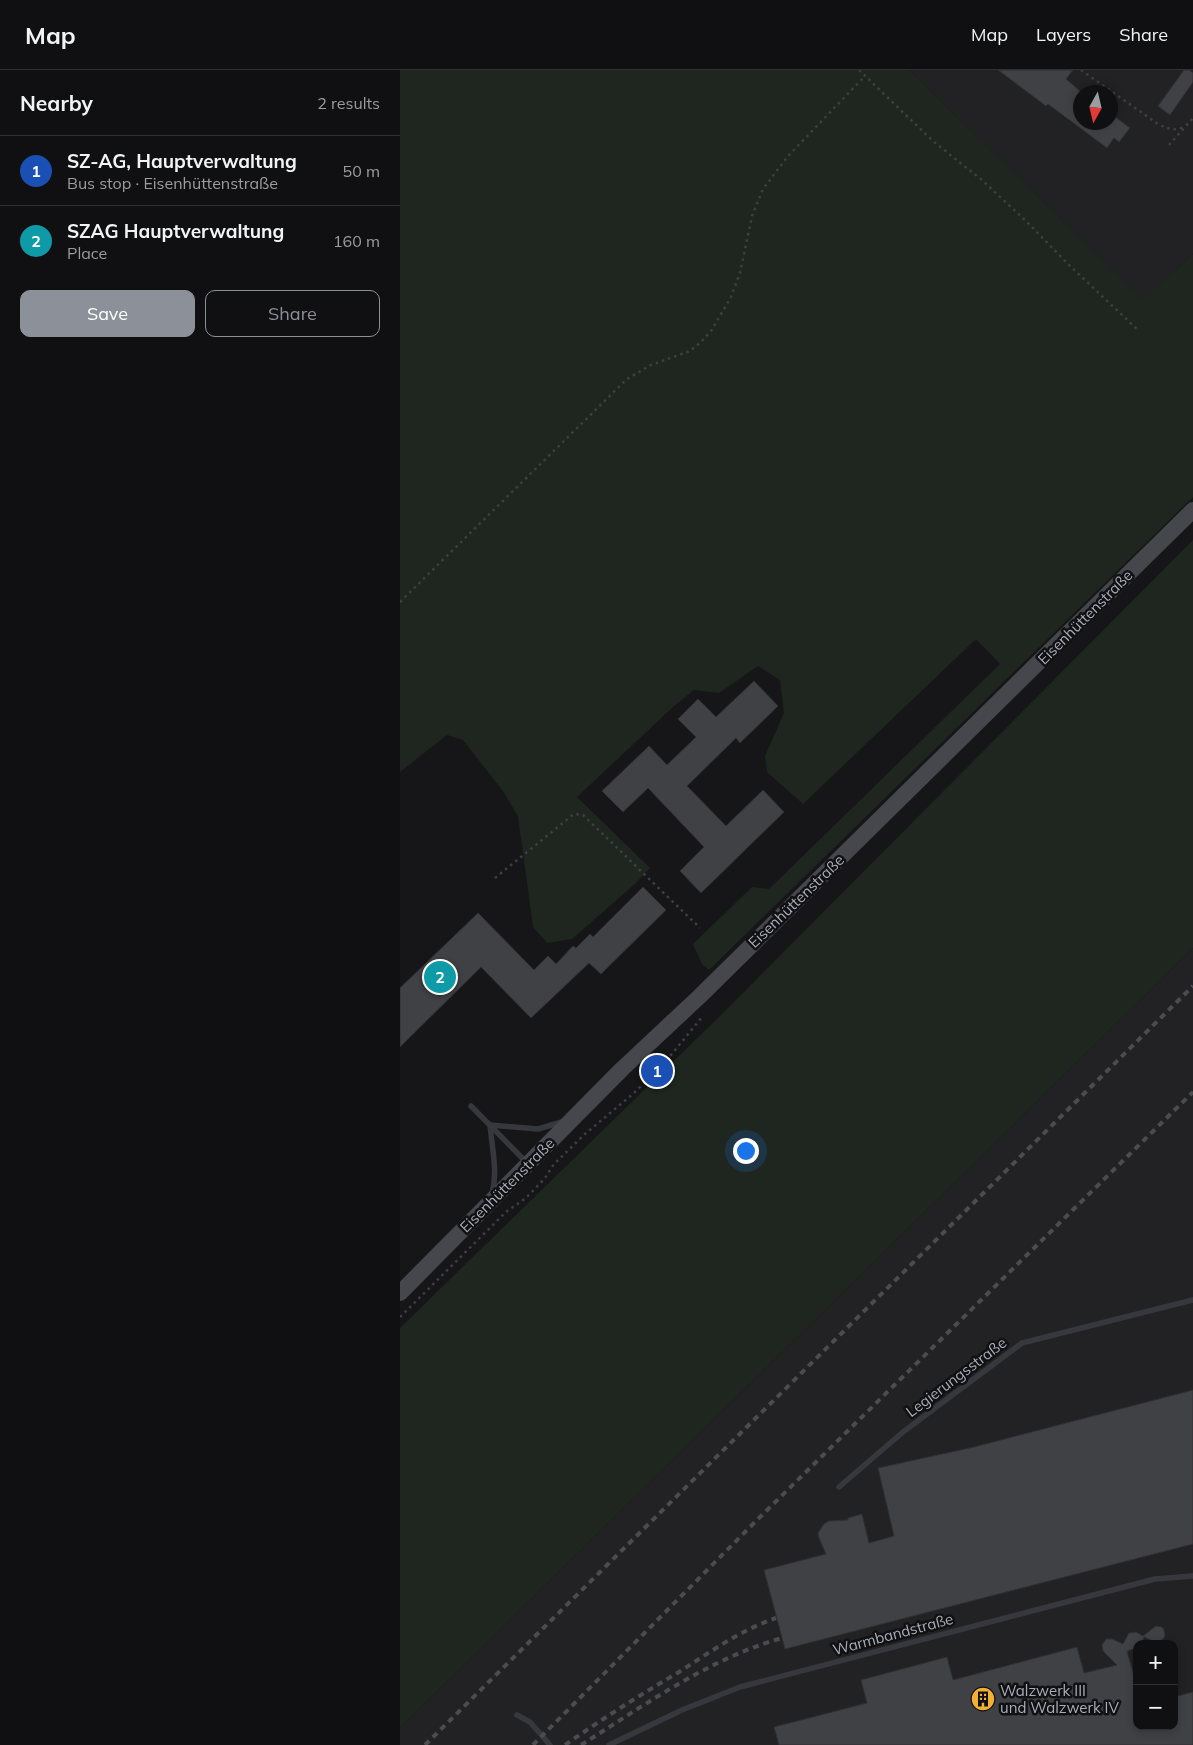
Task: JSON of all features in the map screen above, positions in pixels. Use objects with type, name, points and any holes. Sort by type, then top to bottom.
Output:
[{"type":"street","name":"Eisenhüttenstraße","points":[[400,1293],[622,1069],[792,906],[1193,510]]},
{"type":"lane","points":[[471,1106],[528,1164]]},
{"type":"lane","points":[[490,1125],[538,1129],[574,1118]]},
{"type":"lane","points":[[490,1125],[495,1167],[495,1184],[490,1202]]},
{"type":"lane","name":"Legierungsstraße","points":[[839,1486],[904,1432],[1022,1343],[1193,1300]]},
{"type":"lane","name":"Warmbandstraße","points":[[609,1745],[682,1710],[740,1687],[1146,1581],[1193,1576]]},
{"type":"lane","points":[[517,1715],[530,1722],[550,1745]]},
{"type":"path","points":[[859,70],[934,142],[1002,198],[1139,331]]},
{"type":"path","points":[[1081,70],[1158,124],[1168,129],[1184,127]]},
{"type":"path","points":[[400,602],[627,379],[651,365],[690,351],[701,342],[721,316],[731,297],[740,273],[752,216],[763,189],[788,156],[865,76]]},
{"type":"path","points":[[1169,145],[1193,118]]},
{"type":"path","points":[[495,878],[574,814],[583,815],[700,928]]},
{"type":"path","points":[[400,1317],[507,1211],[530,1194],[545,1178],[554,1164],[585,1134],[634,1093],[666,1061],[706,1012]]},
{"type":"shaded area","points":[[400,70],[910,70],[1142,300],[1193,254],[1193,497],[709,970],[702,964],[693,944],[752,887],[769,889],[1000,664],[976,639],[803,804],[767,772],[765,756],[784,713],[780,680],[758,666],[719,693],[694,690],[673,707],[577,797],[650,868],[636,883],[572,939],[547,943],[533,927],[518,816],[502,790],[463,740],[447,735],[400,772]]},
{"type":"shaded area","points":[[910,70],[1193,70],[1193,254],[1142,301]]},
{"type":"shaded area","points":[[1193,540],[1193,948],[400,1728],[400,1328],[720,1016]]},
{"type":"shaded area","points":[[1193,948],[1193,1745],[400,1745],[400,1728]]},
{"type":"building","points":[[998,70],[1073,70],[1066,79],[1073,85],[1073,123],[1048,104],[1046,106]]},
{"type":"building","points":[[1184,70],[1189,70],[1193,73],[1193,82],[1170,115],[1158,106]]},
{"type":"building","points":[[1118,119],[1130,128],[1119,142],[1114,138],[1107,148],[1083,130],[1118,130]]},
{"type":"building","points":[[754,681],[778,706],[740,743],[736,738],[687,786],[726,826],[763,790],[784,812],[701,893],[680,871],[704,847],[648,788],[623,812],[602,791],[649,746],[667,765],[696,737],[678,719],[698,699],[716,717]]},
{"type":"building","points":[[643,887],[666,910],[601,974],[589,963],[531,1018],[481,967],[400,1047],[400,988],[478,913],[534,970],[548,956],[556,964],[573,946],[576,948],[590,934],[593,937]]},
{"type":"building","points":[[1193,1390],[1193,1544],[785,1649],[764,1570],[826,1554],[818,1533],[824,1524],[829,1521],[848,1520],[848,1518],[862,1514],[869,1543],[894,1536],[878,1468],[974,1447]]},
{"type":"building","name":"Walzwerk III und Walzwerk IV","points":[[1156,1626],[1162,1627],[1165,1636],[1162,1640],[1151,1640],[1144,1637],[1143,1640],[1133,1640],[1133,1649],[1127,1651],[1133,1673],[1133,1730],[1178,1730],[1178,1696],[1193,1692],[1193,1745],[779,1745],[774,1727],[867,1703],[861,1680],[947,1657],[953,1680],[1077,1647],[1084,1673],[1117,1665],[1103,1651],[1102,1645],[1106,1639],[1112,1639],[1123,1644],[1129,1633],[1136,1632],[1143,1636]]},
{"type":"railway","points":[[425,1745],[1193,986]]},
{"type":"railway","points":[[533,1745],[758,1519],[1193,1092]]},
{"type":"railway","points":[[565,1745],[621,1707],[726,1642],[776,1618]]},
{"type":"railway","points":[[581,1745],[678,1684],[728,1658],[782,1638]]},
{"type":"place","name":"SZAG Hauptverwaltung","points":[[440,977]]},
{"type":"place","name":"SZ-AG, Hauptverwaltung","points":[[657,1071]]},
{"type":"place","name":"Walzwerk III und Walzwerk IV","points":[[983,1699]]}]
